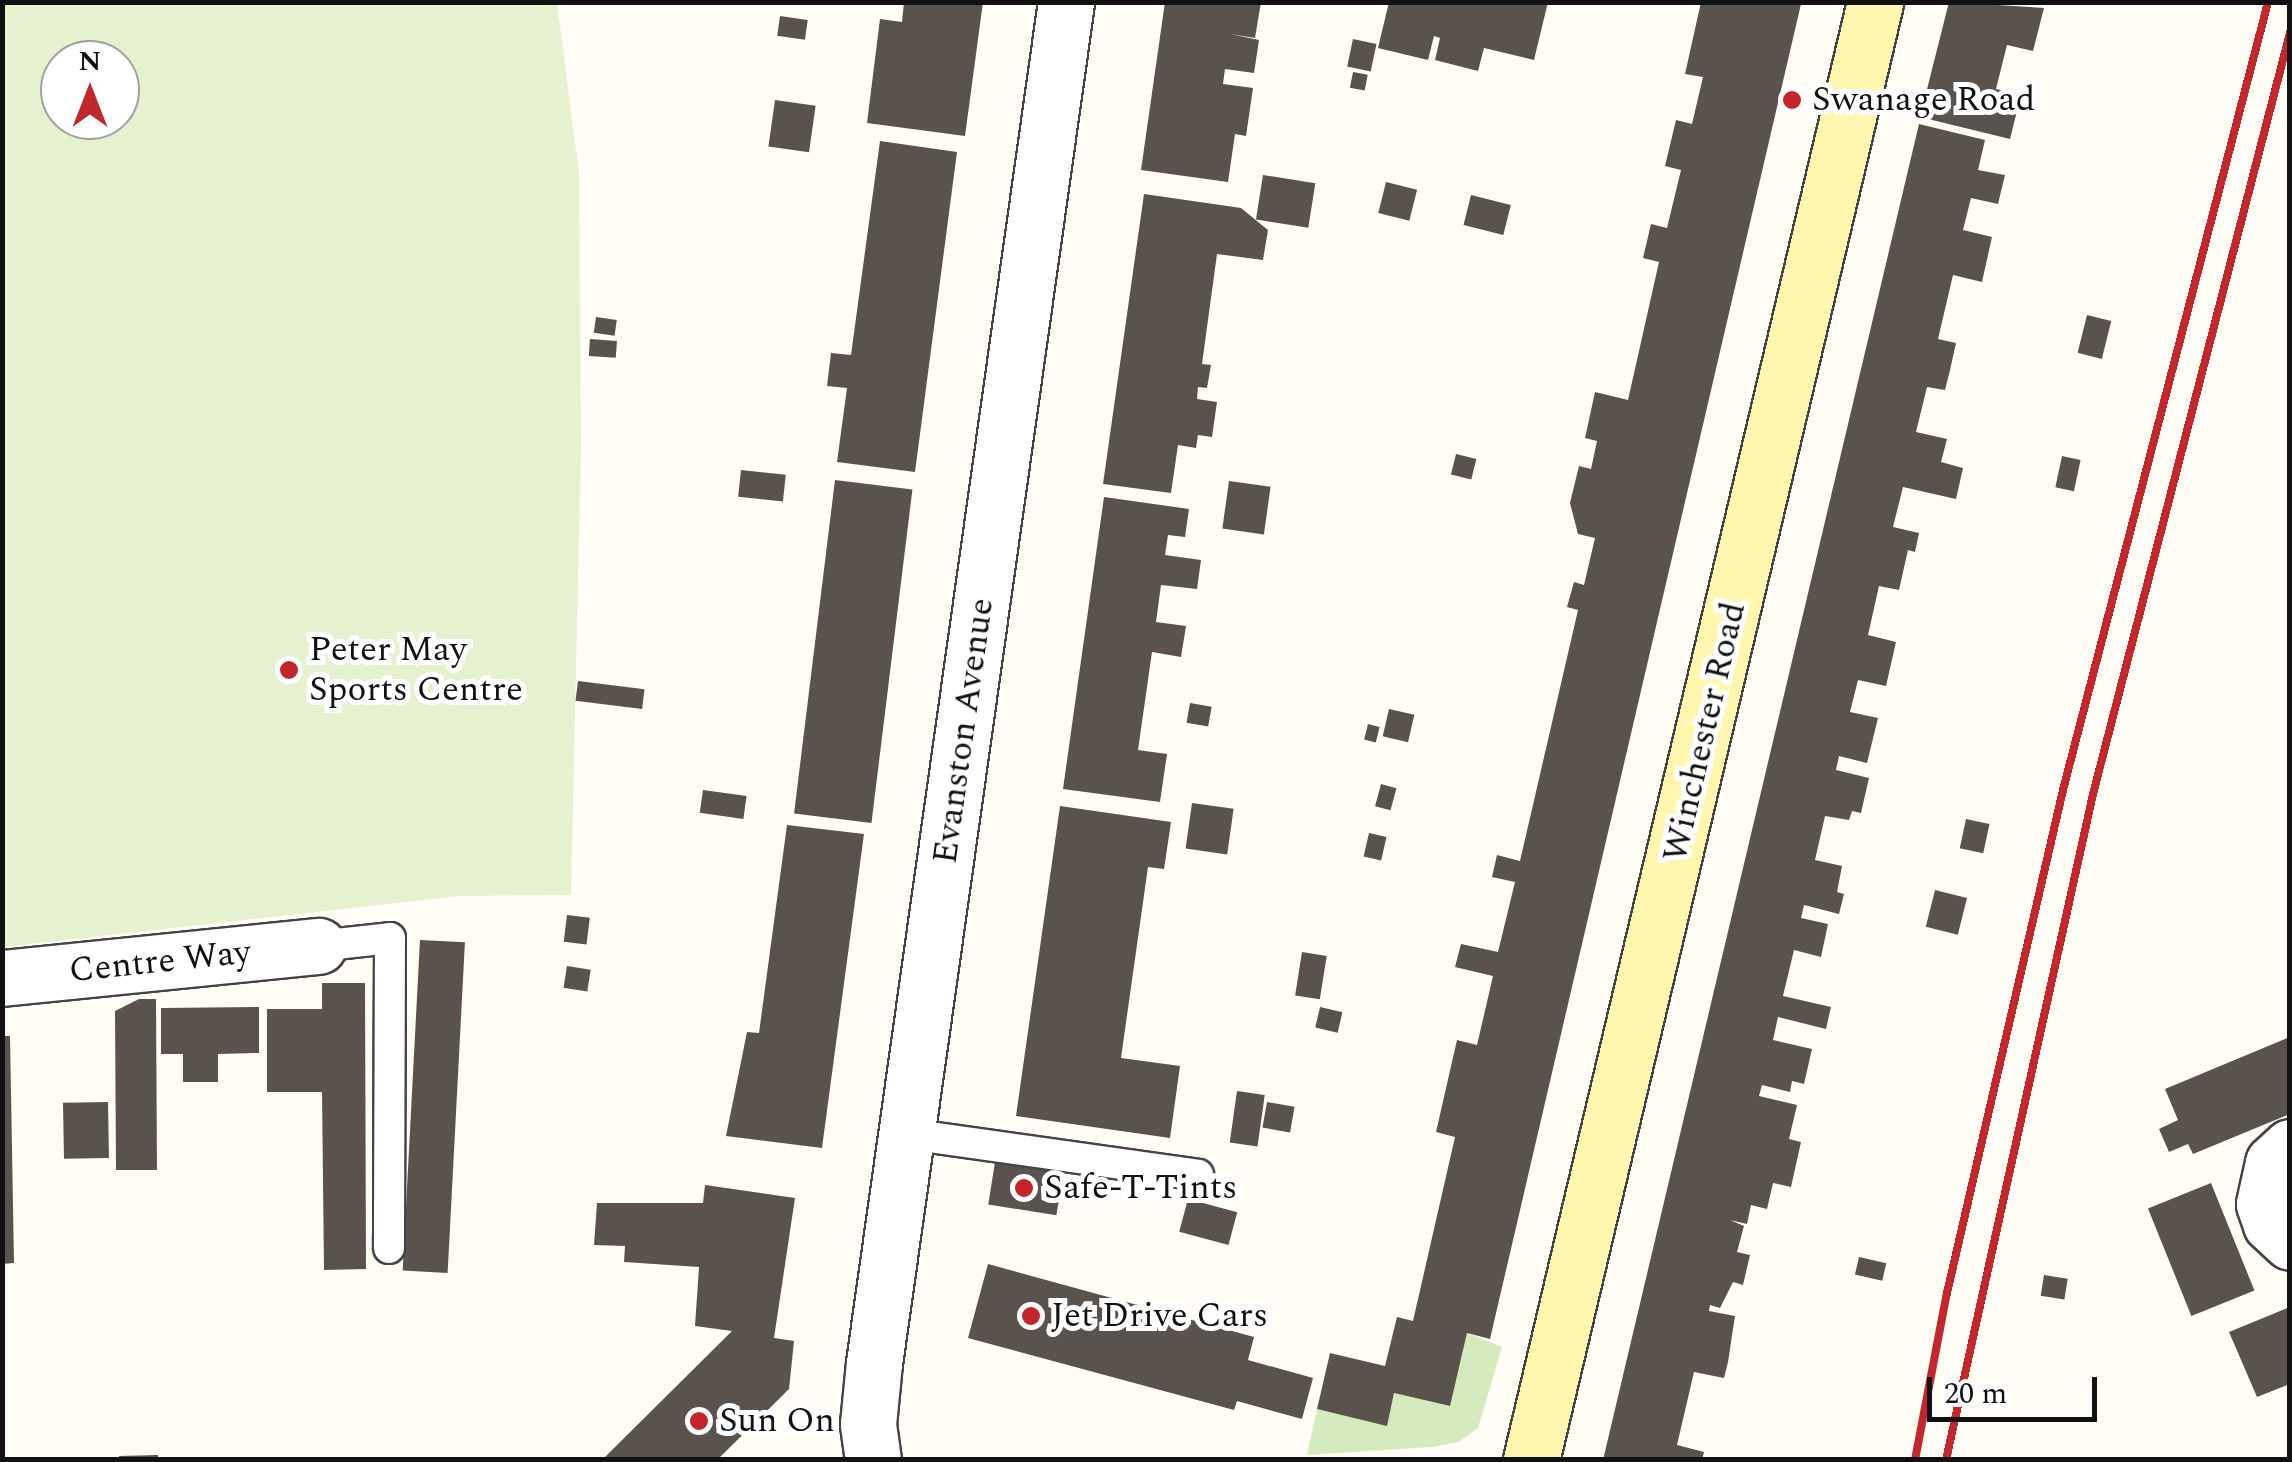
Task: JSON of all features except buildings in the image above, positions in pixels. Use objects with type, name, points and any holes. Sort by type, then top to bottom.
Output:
[{"type":"main road","name":"Winchester Road","points":[[1531,1460],[1875,2]]},
{"type":"street","name":"Evanston Avenue","points":[[873,1460],[868,1424],[1066,2]]},
{"type":"street","name":"Centre Way","points":[[2,978],[318,946]]},
{"type":"street","points":[[2290,1147],[2273,1164],[2264,1204],[2271,1224],[2290,1242]]},
{"type":"lane","points":[[318,946],[390,938],[389,1248]]},
{"type":"lane","points":[[908,1134],[1198,1175]]},
{"type":"green space","name":"Peter May Sports Centre","points":[[2,3],[557,3],[579,173],[581,445],[571,895],[459,896],[3,947]]},
{"type":"green space","points":[[1467,1333],[1502,1347],[1478,1428],[1459,1442],[1432,1447],[1307,1455],[1317,1409],[1387,1425],[1394,1393],[1449,1406]]},
{"type":"railway","points":[[1915,1460],[1947,1293],[2064,786],[2268,2]]},
{"type":"railway","points":[[1946,1460],[2093,794],[2290,33]]},
{"type":"place","name":"Swanage Road","points":[[1792,100]]},
{"type":"place","name":"Peter May Sports Centre","points":[[289,670]]},
{"type":"place","name":"Safe-T-Tints","points":[[1024,1188]]},
{"type":"place","name":"Jet Drive Cars","points":[[1031,1316]]},
{"type":"place","name":"Sun On","points":[[699,1421]]}]
